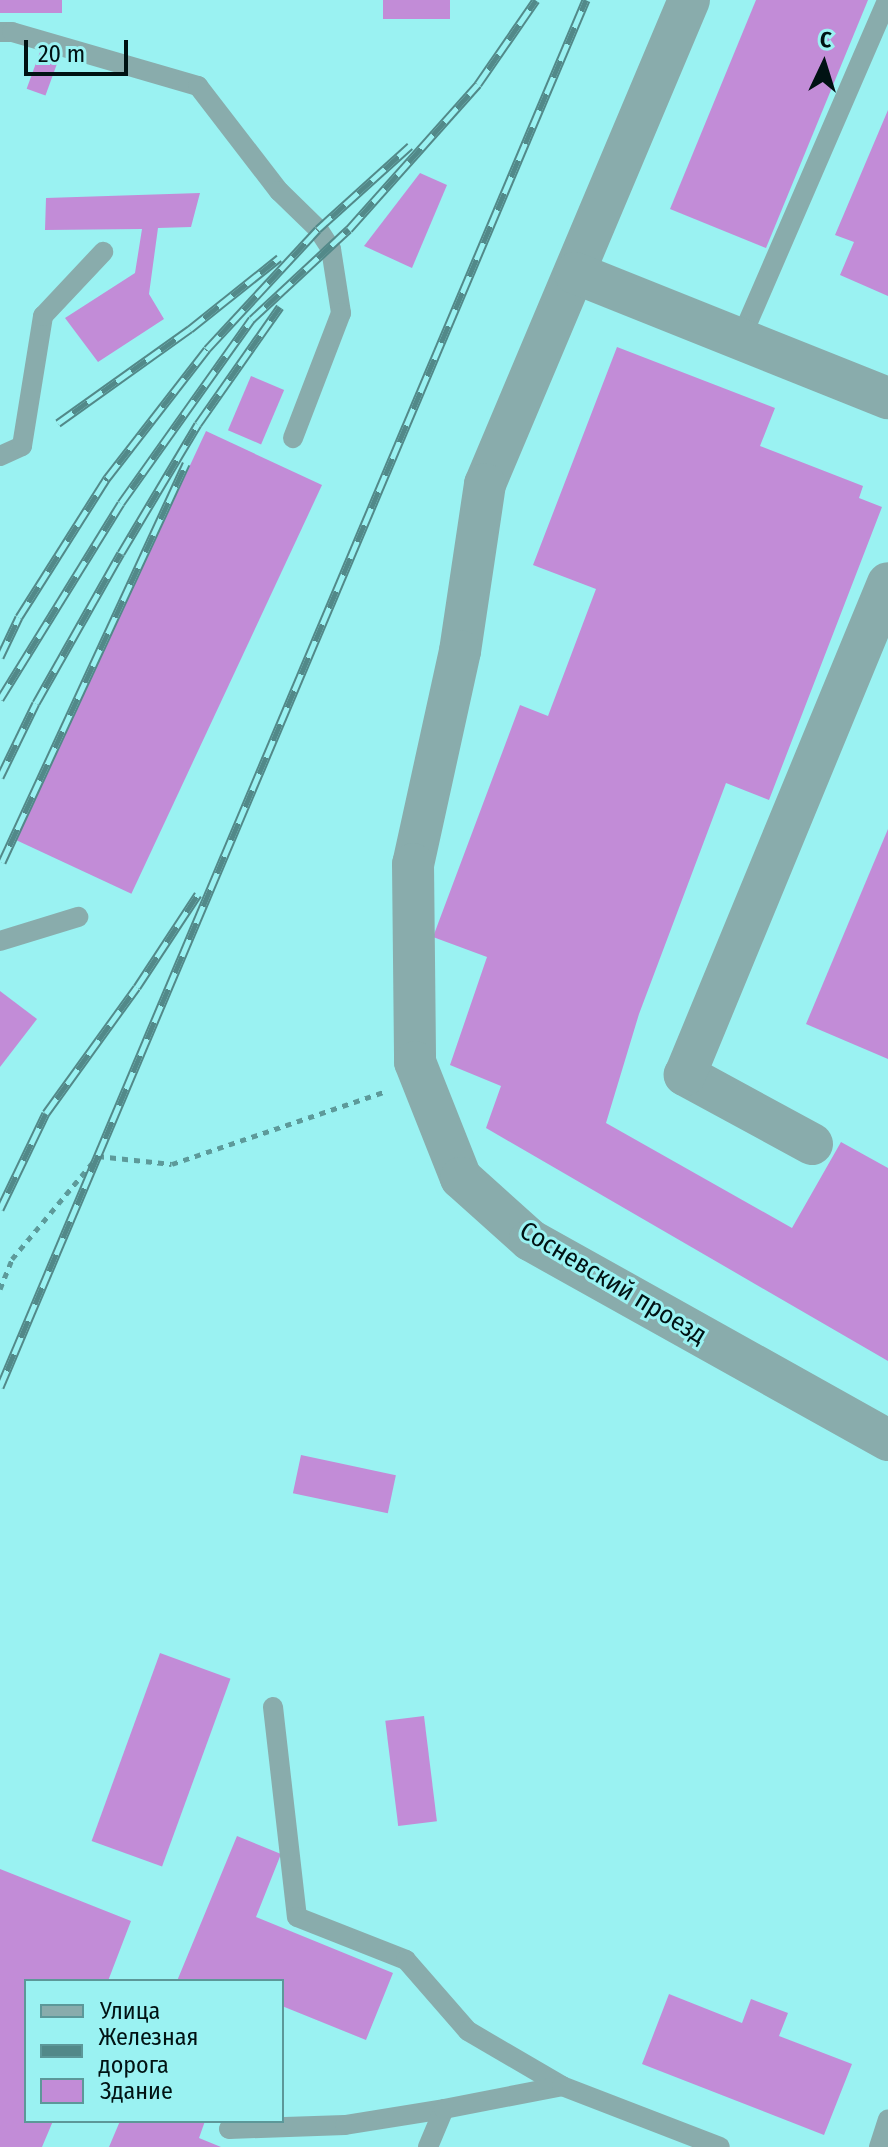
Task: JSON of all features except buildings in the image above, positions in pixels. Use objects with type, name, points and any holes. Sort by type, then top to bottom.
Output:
[{"type":"street","name":"Сосневский проезд","points":[[689,0],[485,484],[460,651],[413,864],[415,1062],[461,1178],[530,1240],[888,1440]]},
{"type":"street","points":[[575,273],[888,398]]},
{"type":"street","points":[[812,1144],[685,1075],[888,583]]},
{"type":"lane","points":[[741,338],[887,0]]},
{"type":"lane","points":[[0,32],[12,32],[198,86],[279,191],[318,229],[331,249],[341,313],[293,438]]},
{"type":"lane","points":[[0,456],[22,446],[43,316],[103,252]]},
{"type":"lane","points":[[0,941],[78,917]]},
{"type":"lane","points":[[273,1707],[297,1917],[406,1960],[468,2031],[562,2086],[720,2147]]},
{"type":"lane","points":[[233,2123],[229,2129],[345,2125],[562,2086]]},
{"type":"lane","points":[[428,2147],[444,2109]]},
{"type":"lane","points":[[879,2147],[888,2119]]},
{"type":"path","points":[[0,1289],[12,1259],[98,1156],[172,1164],[396,1088],[415,1062]]},
{"type":"railway","points":[[0,699],[121,503],[252,319],[349,229],[478,84],[536,0]]},
{"type":"railway","points":[[0,1387],[586,0]]},
{"type":"railway","points":[[0,657],[19,617],[107,478],[207,349],[318,229],[410,146]]},
{"type":"railway","points":[[58,423],[190,329],[279,258]]},
{"type":"railway","points":[[0,777],[36,703],[121,553],[198,424],[280,307]]},
{"type":"railway","points":[[2,862],[186,463]]},
{"type":"railway","points":[[0,1209],[46,1113],[137,987],[198,894]]}]
